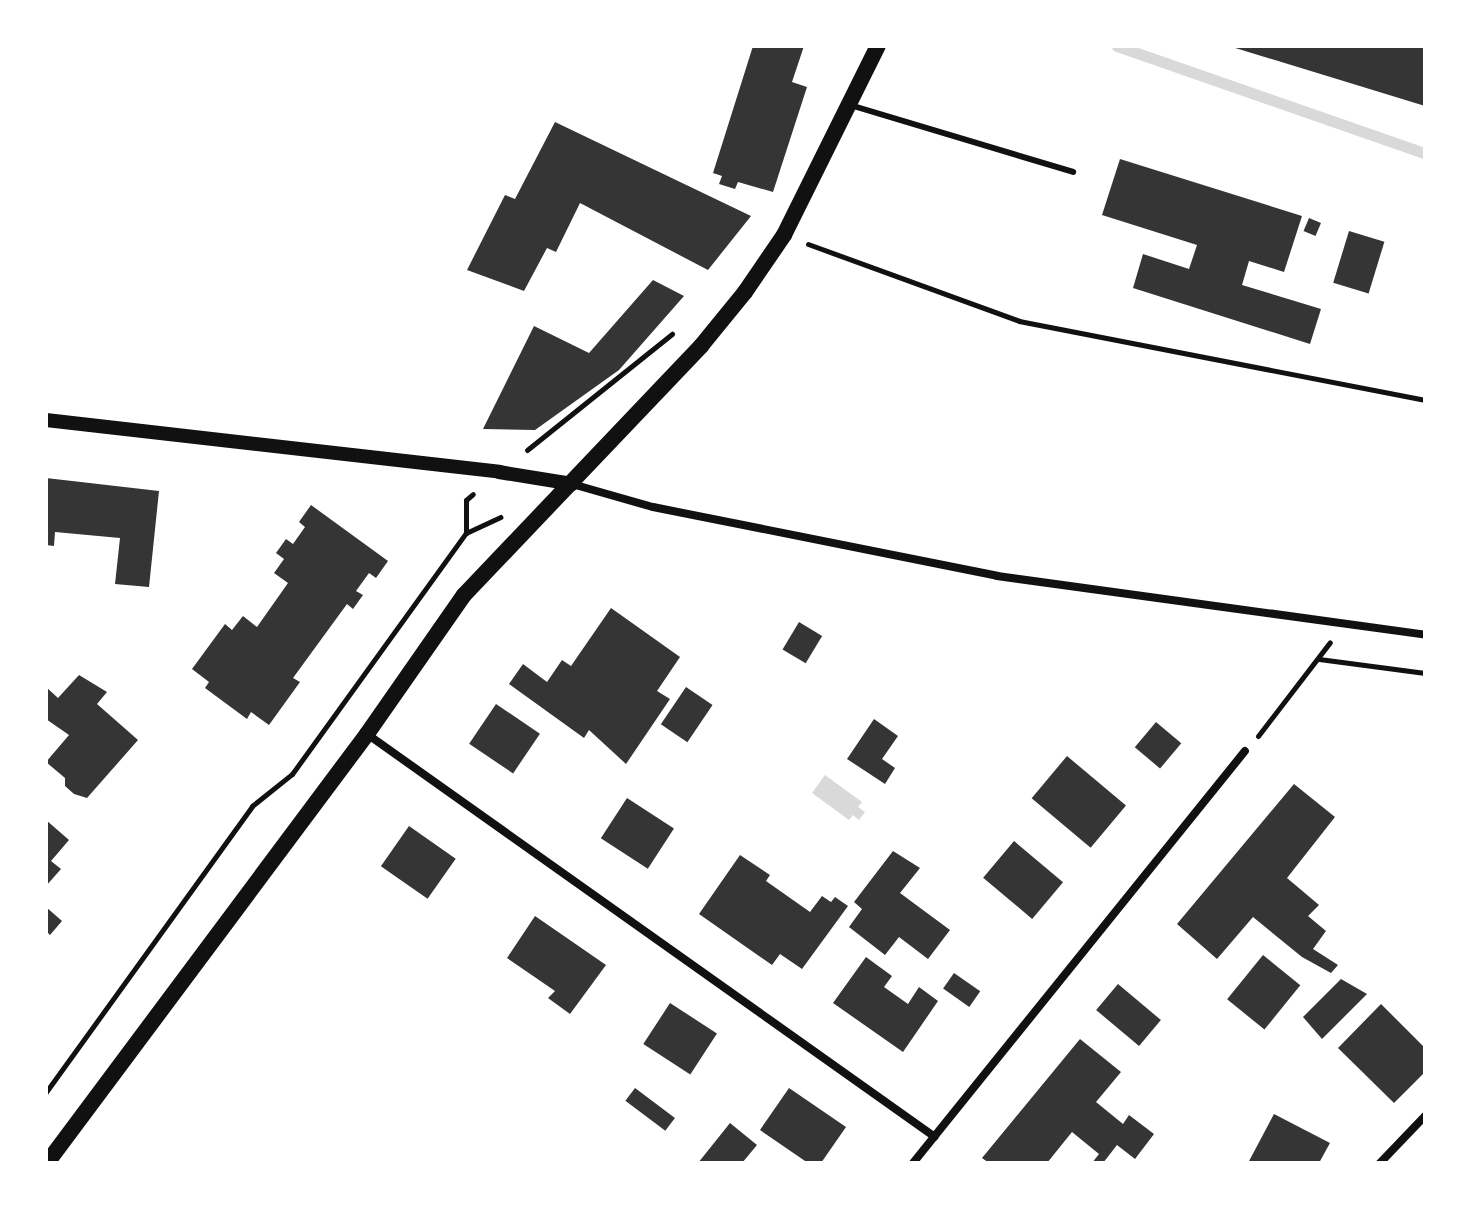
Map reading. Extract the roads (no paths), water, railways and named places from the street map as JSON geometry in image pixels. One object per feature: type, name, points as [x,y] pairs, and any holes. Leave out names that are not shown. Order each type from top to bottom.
[{"type":"main road","points":[[47,1163],[367,734],[464,595],[701,346],[784,235],[878,46]]},
{"type":"street","points":[[46,420],[499,472],[572,484],[653,507],[997,576],[1425,635]]},
{"type":"street","points":[[367,734],[935,1137]]},
{"type":"street","points":[[913,1163],[1245,751]]},
{"type":"street","points":[[1380,1163],[1425,1116]]},
{"type":"lane","points":[[850,105],[1073,172]]},
{"type":"waterway","points":[[1117,46],[1425,153]]}]
